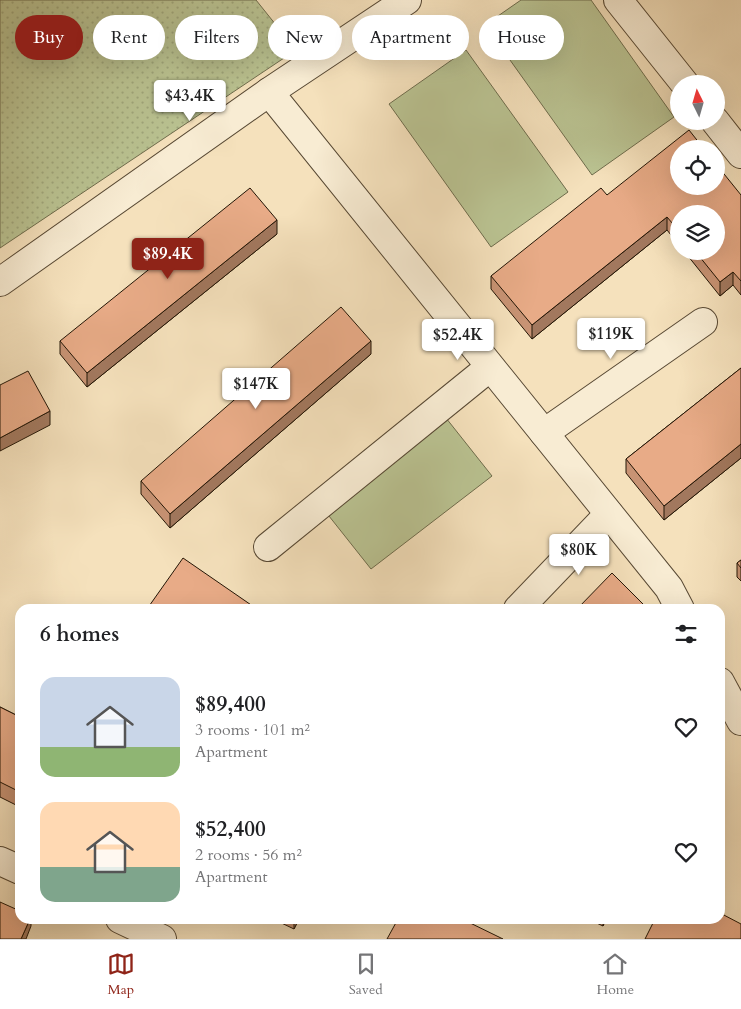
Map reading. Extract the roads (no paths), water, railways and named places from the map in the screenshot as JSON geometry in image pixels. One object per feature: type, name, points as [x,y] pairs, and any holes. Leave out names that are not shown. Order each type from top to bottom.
[{"type":"street","points":[[0,282],[269,92],[407,0]]},
{"type":"street","points":[[618,0],[678,75]]},
{"type":"street","points":[[269,92],[668,588],[677,604]]},
{"type":"street","points":[[722,130],[741,154]]},
{"type":"street","points":[[544,433],[702,322]]},
{"type":"street","points":[[268,547],[490,367]]},
{"type":"street","points":[[523,604],[609,514]]},
{"type":"street","points":[[725,691],[741,721]]},
{"type":"street","points":[[0,861],[15,868]]},
{"type":"street","points":[[130,924],[162,939]]}]
